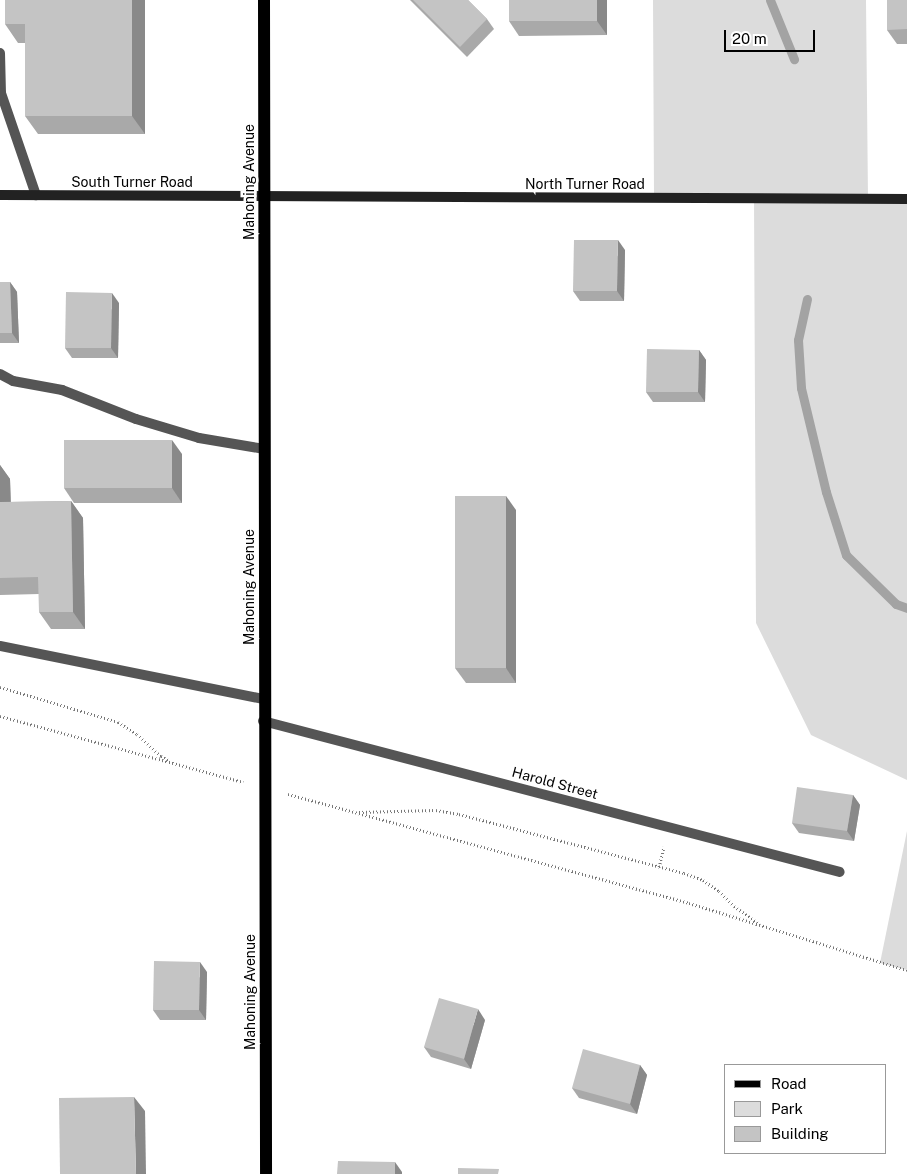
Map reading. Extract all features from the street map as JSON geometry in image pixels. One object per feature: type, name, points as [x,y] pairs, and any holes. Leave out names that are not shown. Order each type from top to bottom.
[{"type":"main road","name":"Mahoning Avenue","points":[[264,0],[263,721],[266,1174]]},
{"type":"street","points":[[0,53],[1,92],[36,195]]},
{"type":"street","name":"South Turner Road","points":[[0,194],[264,197]]},
{"type":"street","name":"North Turner Road","points":[[264,197],[907,199]]},
{"type":"street","points":[[0,374],[12,381],[62,390],[136,419],[199,438],[264,449]]},
{"type":"street","points":[[0,646],[263,699]]},
{"type":"street","name":"Harold Street","points":[[263,721],[840,872]]},
{"type":"path","points":[[0,686],[118,722],[138,734],[161,756],[185,768],[230,780]]},
{"type":"path","points":[[0,716],[249,784]]},
{"type":"path","points":[[287,794],[689,903],[907,970]]},
{"type":"path","points":[[308,801],[341,810],[362,812],[436,810],[459,814],[684,873],[703,880],[719,891],[734,906],[765,927]]},
{"type":"green space","points":[[653,0],[866,0],[868,199],[907,199],[907,780],[811,735],[756,623],[754,198],[654,197]]},
{"type":"green space","points":[[907,831],[907,970],[880,963]]},
{"type":"building","points":[[5,0],[132,0],[132,116],[25,116],[25,24],[5,24]]},
{"type":"building","points":[[413,0],[468,0],[487,19],[460,47]]},
{"type":"building","points":[[509,0],[597,0],[597,21],[509,21]]},
{"type":"building","points":[[887,0],[907,0],[907,29],[887,30]]},
{"type":"building","points":[[574,240],[618,240],[617,291],[573,291]]},
{"type":"building","points":[[0,282],[10,282],[12,333],[0,333]]},
{"type":"building","points":[[66,292],[112,293],[111,348],[65,348]]},
{"type":"building","points":[[647,349],[699,350],[698,392],[646,392]]},
{"type":"building","points":[[64,440],[172,440],[172,488],[64,488]]},
{"type":"building","points":[[455,496],[506,496],[506,668],[455,668]]},
{"type":"building","points":[[71,501],[73,612],[39,612],[38,577],[0,578],[0,502]]},
{"type":"building","points":[[797,787],[853,795],[847,831],[792,823]]},
{"type":"building","points":[[154,961],[200,962],[199,1010],[153,1010]]},
{"type":"building","points":[[439,998],[478,1009],[464,1059],[424,1047]]},
{"type":"building","points":[[583,1049],[640,1065],[630,1104],[572,1088]]},
{"type":"building","points":[[134,1097],[136,1174],[60,1174],[59,1098]]},
{"type":"building","points":[[338,1161],[395,1162],[395,1174],[337,1174]]},
{"type":"building","points":[[458,1168],[499,1169],[498,1174],[458,1174]]},
{"type":"waterway","points":[[770,0],[794,59]]},
{"type":"waterway","points":[[807,299],[798,340],[801,388],[826,492],[846,555],[896,604],[907,608]]}]
